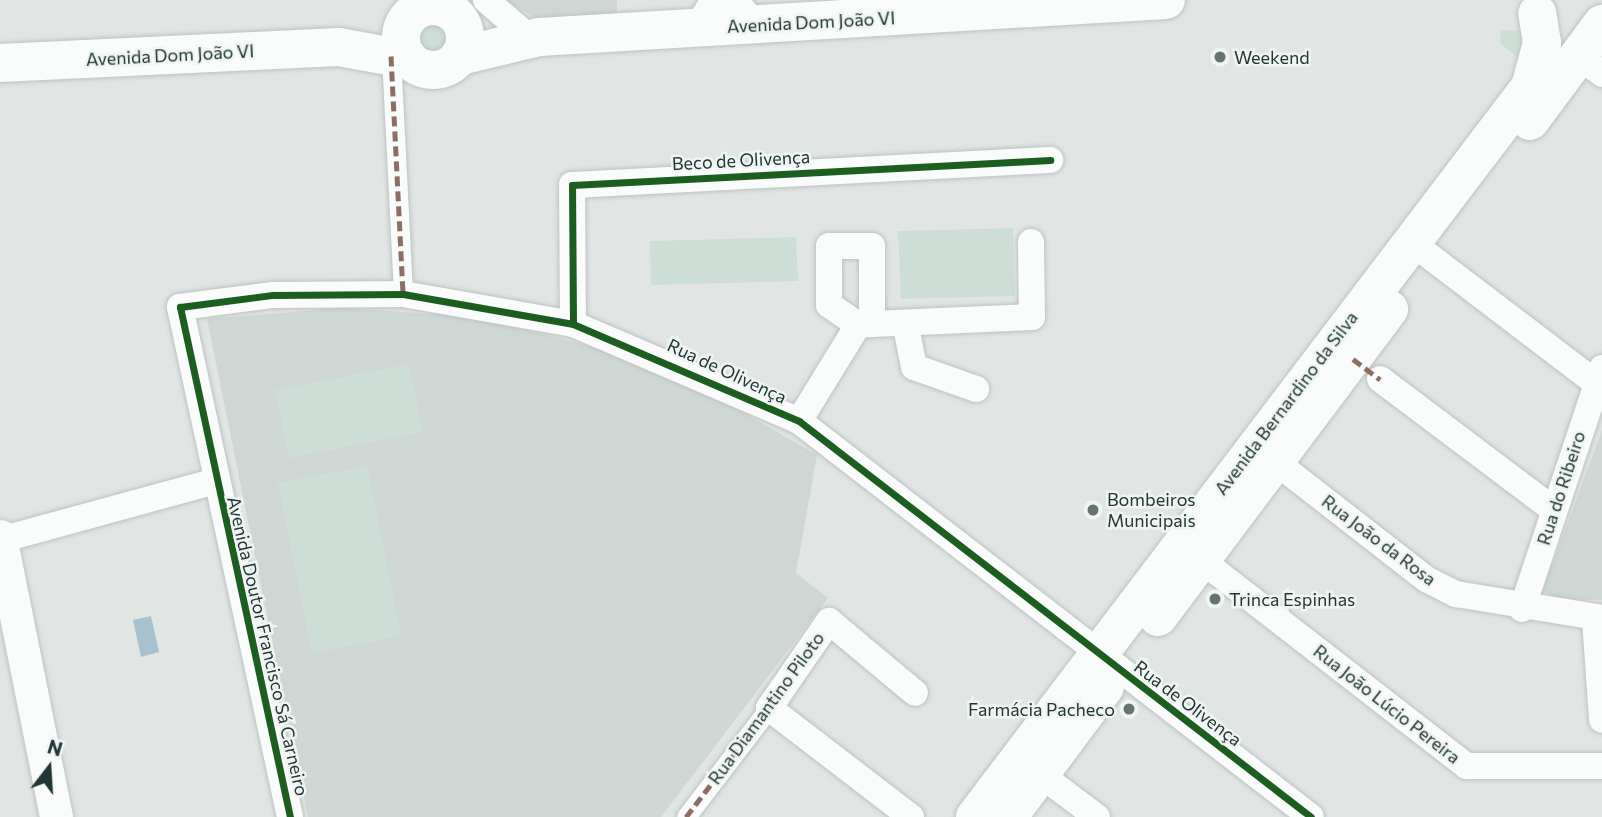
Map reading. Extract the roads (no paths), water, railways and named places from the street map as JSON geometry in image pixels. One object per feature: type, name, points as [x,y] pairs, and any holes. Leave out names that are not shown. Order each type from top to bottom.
[{"type":"main road","name":"Avenida Dom João VI","points":[[460,56],[531,35],[705,14],[1166,0]]},
{"type":"main road","points":[[1528,4],[1564,27],[1602,21]]},
{"type":"main road","name":"Avenida Bernardino da Silva","points":[[1008,817],[1041,775],[1108,661],[1266,454],[1530,87],[1542,43],[1528,4]]},
{"type":"main road","points":[[426,6],[456,6],[466,39],[460,56],[436,70],[402,46],[426,6]]},
{"type":"main road","name":"Avenida Dom João VI","points":[[456,6],[531,35]]},
{"type":"main road","name":"Avenida Bernardino da Silva","points":[[975,817],[1108,661],[1201,560],[1266,454],[1367,369],[1428,255],[1590,65],[1602,21]]},
{"type":"main road","name":"Avenida Dom João VI","points":[[0,63],[402,46]]},
{"type":"street","points":[[402,46],[403,293]]},
{"type":"street","name":"Beco de Olivença","points":[[573,324],[572,185],[1050,160]]},
{"type":"street","points":[[799,421],[865,324],[906,327],[1032,317],[1031,242]]},
{"type":"street","points":[[1428,255],[1599,375]]},
{"type":"street","name":"Rua de Olivença","points":[[215,481],[180,307],[273,295],[403,293],[573,324],[799,421],[1311,817]]},
{"type":"street","points":[[906,327],[914,367],[976,389]]},
{"type":"street","points":[[1367,369],[1554,510]]},
{"type":"street","name":"Rua do Ribeiro","points":[[1522,609],[1599,375]]},
{"type":"street","name":"Rua João da Rosa","points":[[1266,454],[1426,579],[1456,594],[1522,609],[1598,618]]},
{"type":"street","name":"Avenida Doutor Francisco Sá Carneiro","points":[[0,538],[215,481],[290,817]]},
{"type":"street","points":[[0,538],[56,817]]},
{"type":"street","name":"Rua João Lúcio Pereira","points":[[1201,560],[1468,766],[1602,766]]},
{"type":"street","points":[[1598,618],[1602,720]]},
{"type":"street","name":"Rua Diamantino Piloto","points":[[686,817],[769,708],[830,621],[915,693]]},
{"type":"street","points":[[769,708],[911,817]]},
{"type":"street","points":[[1041,775],[1097,817]]},
{"type":"water","points":[[151,616],[159,652],[141,657],[133,620]]},
{"type":"place","name":"Weekend","points":[[1220,57]]},
{"type":"place","name":"Bombeiros Municipais","points":[[1093,510]]},
{"type":"place","name":"Trinca Espinhas","points":[[1215,599]]},
{"type":"place","name":"Farmácia Pacheco","points":[[1129,709]]}]
